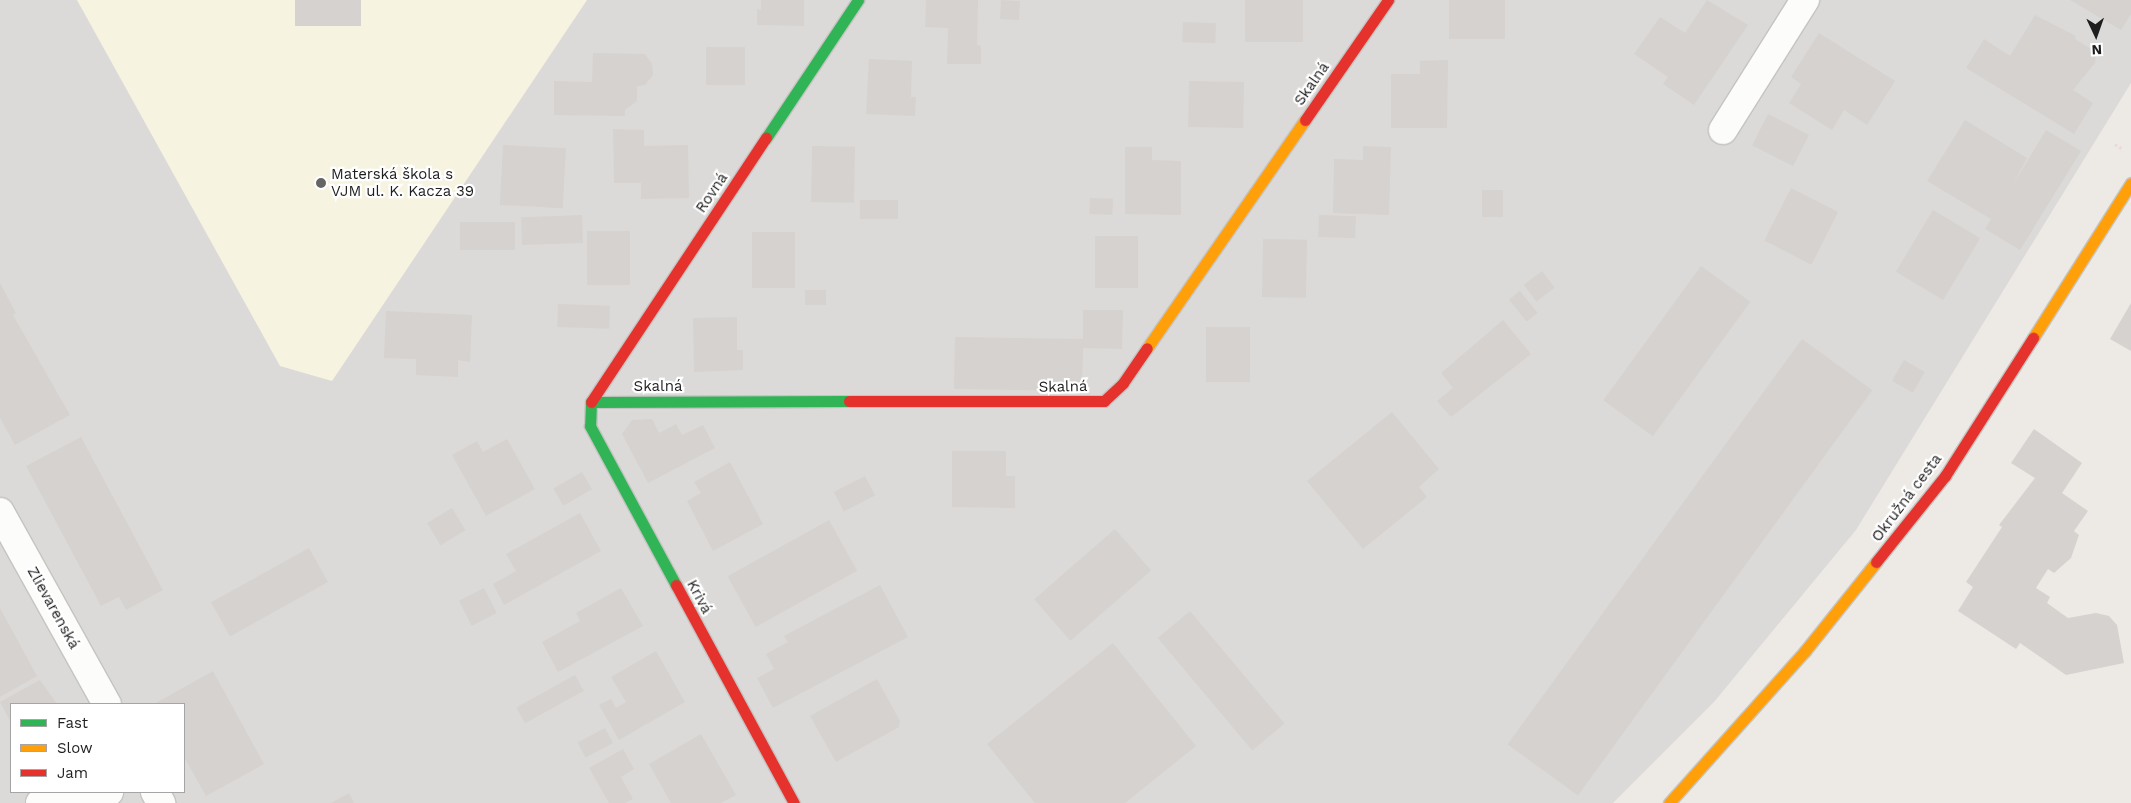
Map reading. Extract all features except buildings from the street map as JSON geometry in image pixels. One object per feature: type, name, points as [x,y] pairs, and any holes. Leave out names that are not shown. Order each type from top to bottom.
[{"type":"street","name":"Rovná","points":[[591,402],[858,0]]},
{"type":"street","name":"Skalná","points":[[591,402],[1104,401],[1123,383],[1388,0]]},
{"type":"street","points":[[1723,130],[1805,0]]},
{"type":"street","name":"Okružná cesta","points":[[1669,803],[1805,651],[1944,476],[2131,183]]},
{"type":"street","name":"Krivá","points":[[591,402],[590,426],[794,803]]},
{"type":"street","name":"Zlievarenská","points":[[0,512],[106,703]]},
{"type":"street","points":[[40,803],[103,793]]},
{"type":"shaded area","points":[[0,0],[2131,0],[2131,83],[1856,530],[1714,702],[1613,803],[0,803]]},
{"type":"shaded area","name":"Materská škola s VJM ul. K. Kacza 39","points":[[77,0],[587,0],[332,381],[280,366]]},
{"type":"traffic: fast","points":[[766,138],[858,0]]},
{"type":"traffic: fast","points":[[591,402],[849,401]]},
{"type":"traffic: fast","points":[[591,402],[590,426],[676,585]]},
{"type":"traffic: slow","points":[[1147,348],[1305,120]]},
{"type":"traffic: slow","points":[[2033,338],[2131,183]]},
{"type":"traffic: slow","points":[[1669,803],[1805,651],[1876,562]]},
{"type":"traffic: jam","points":[[1305,120],[1388,0]]},
{"type":"traffic: jam","points":[[591,402],[766,138]]},
{"type":"traffic: jam","points":[[1876,562],[1945,476],[2033,338]]},
{"type":"traffic: jam","points":[[849,401],[1104,401],[1123,383],[1147,348]]},
{"type":"traffic: jam","points":[[676,585],[794,803]]},
{"type":"place","name":"Materská škola s VJM ul. K. Kacza 39","points":[[321,183]]}]
